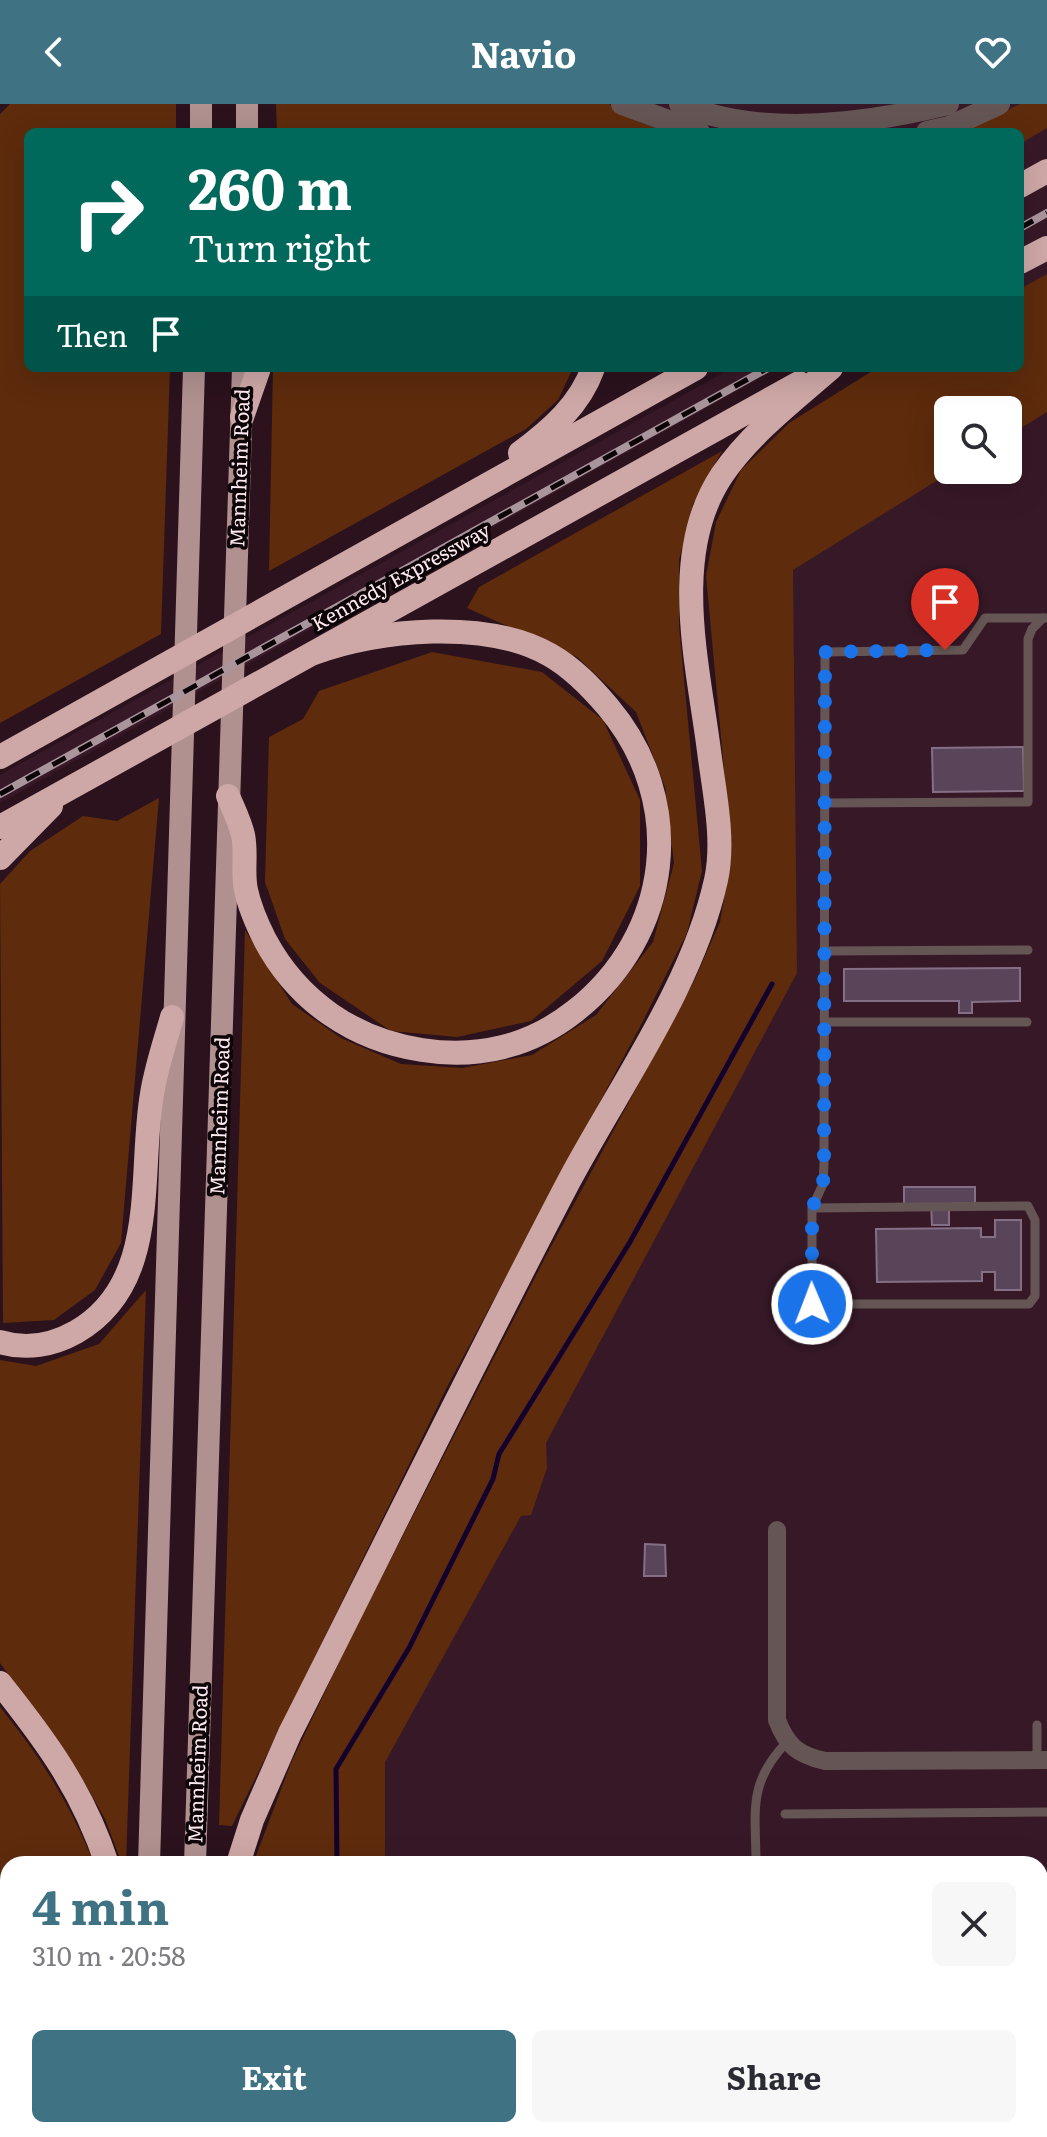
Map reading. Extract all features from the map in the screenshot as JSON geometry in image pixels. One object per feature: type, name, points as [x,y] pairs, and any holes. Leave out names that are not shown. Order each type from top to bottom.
[{"type":"highway","points":[[1024,184],[1047,171]]},
{"type":"highway","points":[[1024,260],[1047,248]]},
{"type":"highway","points":[[242,417],[258,372]]},
{"type":"highway","points":[[399,534],[536,441],[576,401],[591,372]]},
{"type":"highway","name":"Kennedy Expressway","points":[[0,757],[689,372]]},
{"type":"highway","name":"Kennedy Expressway","points":[[0,827],[821,372]]},
{"type":"highway","points":[[241,1856],[252,1820],[290,1733],[569,1181],[671,996],[703,925],[717,876],[718,833],[693,628],[692,569],[702,517],[721,476],[758,433],[824,372]]},
{"type":"highway","points":[[228,796],[243,835],[246,891],[265,941],[304,994],[325,1012],[355,1031],[391,1045],[432,1052],[476,1052],[524,1043],[566,1018],[606,987],[640,934],[659,874],[659,818],[649,775],[627,730],[587,683],[550,654],[523,644],[480,635],[388,634],[351,640],[314,653]]},
{"type":"highway","points":[[0,858],[61,795]]},
{"type":"highway","points":[[0,1342],[38,1346],[64,1339],[90,1324],[117,1295],[134,1261],[143,1216],[152,1094],[172,1017]]},
{"type":"highway","points":[[0,1683],[72,1779],[89,1812],[104,1856]]},
{"type":"main road","points":[[201,104],[201,128]]},
{"type":"main road","points":[[247,104],[247,128]]},
{"type":"main road","points":[[149,1856],[172,1017],[194,372]]},
{"type":"main road","name":"Mannheim Road","points":[[195,1856],[243,372]]},
{"type":"street","points":[[622,104],[688,128]]},
{"type":"street","points":[[680,104],[731,117],[823,126],[873,121],[948,104]]},
{"type":"street","points":[[945,128],[999,104]]},
{"type":"street","points":[[777,1530],[777,1720],[786,1743],[806,1757],[825,1761],[1042,1760]]},
{"type":"lane","points":[[812,1208],[1028,1206],[1035,1220],[1035,1296],[1029,1304],[812,1304],[812,1208],[823,1184],[825,652],[963,650],[985,618],[1045,618]]},
{"type":"lane","points":[[825,803],[1028,802],[1028,639],[1032,629],[1045,618]]},
{"type":"lane","points":[[825,951],[1028,950]]},
{"type":"lane","points":[[825,1022],[1027,1022]]},
{"type":"lane","points":[[1037,1725],[1042,1760]]},
{"type":"lane","points":[[756,1856],[758,1781],[766,1765],[786,1743]]},
{"type":"lane","points":[[785,1814],[1047,1812]]},
{"type":"shaded area","points":[[10,104],[176,104],[176,128],[24,128],[24,372],[170,372],[161,634],[0,723],[0,114]]},
{"type":"shaded area","points":[[276,104],[608,104],[670,128],[277,128]]},
{"type":"shaded area","points":[[575,104],[1047,104],[1047,1856],[328,1856],[767,965],[761,529],[934,401],[934,484],[1022,484],[1022,396],[941,396],[974,372],[1024,372],[1024,128],[624,128]]},
{"type":"shaded area","points":[[1020,104],[1047,104],[1047,128],[1024,142],[1024,128],[971,128]]},
{"type":"shaded area","points":[[1047,274],[1047,412],[1022,427],[1022,396],[934,396],[934,482],[793,570],[797,973],[546,1443],[547,1468],[531,1515],[521,1516],[385,1762],[385,1856],[256,1856],[291,1763],[354,1631],[546,1256],[695,979],[720,922],[731,859],[706,576],[716,522],[741,470],[789,423],[871,372],[1024,372],[1024,287]]},
{"type":"shaded area","points":[[273,372],[571,372],[558,400],[526,429],[269,571]]},
{"type":"shaded area","points":[[725,372],[771,372],[0,803],[0,775]]},
{"type":"shaded area","points":[[722,451],[693,504],[679,560],[679,626],[702,871],[687,933],[446,1389],[232,1826],[219,1825],[245,930],[292,1004],[341,1038],[401,1064],[462,1068],[532,1055],[596,1015],[653,942],[674,863],[665,787],[636,712],[577,657],[467,608],[479,587]]},
{"type":"shaded area","points":[[432,652],[542,672],[603,720],[640,800],[640,886],[602,961],[531,1021],[457,1037],[391,1031],[320,983],[285,939],[265,882],[269,737],[303,719],[319,691]]},
{"type":"shaded area","points":[[159,798],[121,1243],[95,1290],[54,1320],[3,1323],[0,884],[30,851],[83,816],[117,821]]},
{"type":"shaded area","points":[[146,1290],[126,1856],[119,1856],[105,1819],[78,1771],[0,1663],[0,1360],[36,1366],[99,1344]]},
{"type":"shaded area","points":[[0,1707],[53,1782],[90,1856],[0,1856]]},
{"type":"building","points":[[934,601],[956,602],[956,623],[935,624]]},
{"type":"building","points":[[1023,747],[1024,791],[933,792],[932,748]]},
{"type":"building","points":[[1020,968],[1020,1001],[972,1002],[972,1013],[959,1013],[959,1001],[844,1001],[844,969]]},
{"type":"building","points":[[904,1187],[975,1187],[975,1203],[949,1204],[949,1225],[932,1225],[931,1204],[904,1204]]},
{"type":"building","points":[[995,1220],[1021,1220],[1021,1290],[995,1290],[995,1272],[982,1272],[982,1281],[877,1282],[876,1229],[981,1228],[981,1237],[995,1237]]},
{"type":"building","points":[[645,1544],[665,1545],[666,1576],[644,1576]]},
{"type":"waterway","points":[[337,1856],[336,1769],[409,1648],[493,1479],[499,1454],[630,1242],[772,984]]},
{"type":"railway","points":[[1024,226],[1047,213]]},
{"type":"railway","points":[[0,794],[761,372]]},
{"type":"route","points":[[812,1304],[812,1208],[823,1184],[824,1164],[825,652],[945,650]]}]
